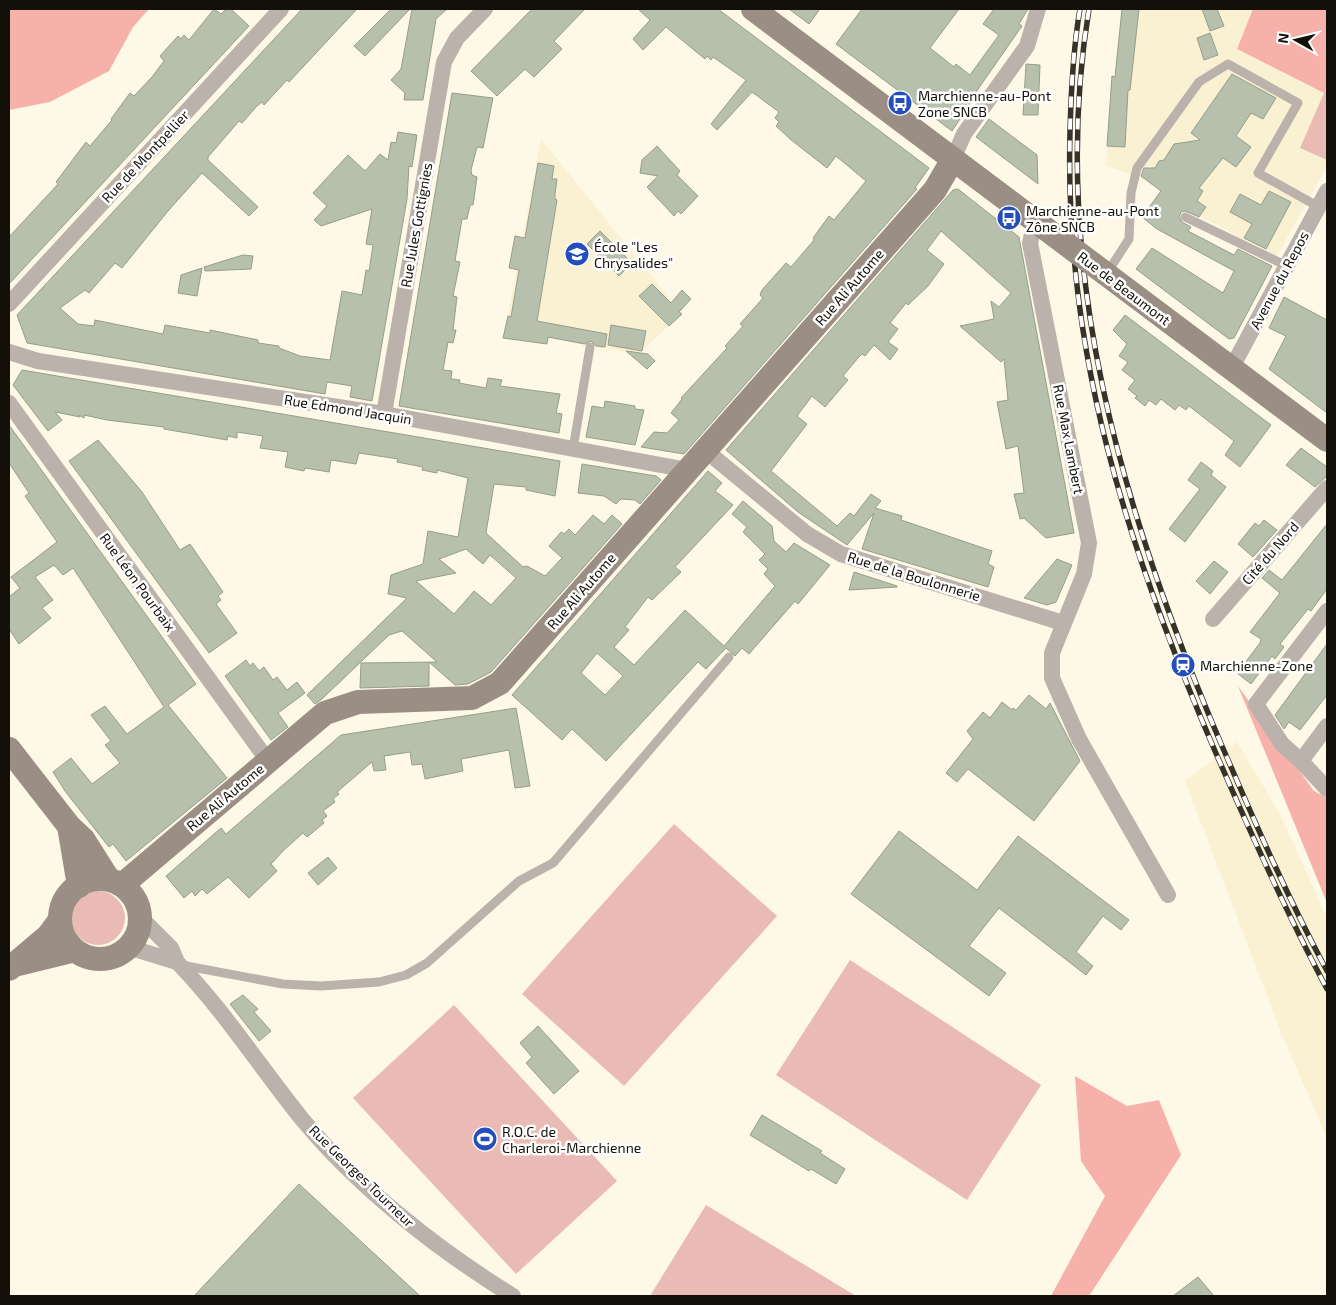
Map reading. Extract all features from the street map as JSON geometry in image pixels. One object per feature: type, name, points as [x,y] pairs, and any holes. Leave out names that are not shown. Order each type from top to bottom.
[{"type":"street","name":"Rue de Montpellier","points":[[9,304],[281,9]]},
{"type":"street","name":"Rue Jules Gottignies","points":[[384,414],[444,62],[457,38],[486,9]]},
{"type":"street","name":"Rue de Beaumont","points":[[753,9],[1327,440]]},
{"type":"street","points":[[953,159],[964,134],[1027,46],[1038,9]]},
{"type":"street","name":"Rue Ali Autome","points":[[116,883],[325,713],[358,702],[472,698],[500,683],[935,190],[953,159]]},
{"type":"street","name":"Avenue du Repos","points":[[1231,368],[1327,192]]},
{"type":"street","name":"Rue Max Lambert","points":[[1041,225],[1030,243],[1089,543],[1084,574],[1052,653],[1052,678],[1079,739],[1168,895]]},
{"type":"street","name":"Rue Edmond Jacquin","points":[[9,352],[38,360],[384,414],[688,470]]},
{"type":"street","name":"Rue Léon Pourbaix","points":[[9,403],[268,761]]},
{"type":"street","name":"Rue de la Boulonnerie","points":[[705,450],[807,534],[841,554],[1064,623]]},
{"type":"street","name":"Cité du Nord","points":[[1214,619],[1327,488]]},
{"type":"street","points":[[1327,611],[1256,704],[1282,744],[1327,789]]},
{"type":"street","points":[[1301,761],[1327,726]]},
{"type":"street","points":[[9,749],[69,826],[83,839],[116,883],[132,894],[138,907],[140,917],[138,934],[126,950],[110,958],[98,959],[86,956],[75,950],[67,941],[60,920],[64,903],[79,886],[96,879],[116,883]]},
{"type":"street","points":[[69,826],[79,886]]},
{"type":"street","name":"Rue Georges Tourneur","points":[[140,917],[171,948],[178,964],[303,1120],[346,1165],[433,1242],[472,1271],[513,1296]]},
{"type":"street","points":[[12,967],[60,920]]},
{"type":"street","points":[[12,967],[75,950]]},
{"type":"street","points":[[126,950],[145,951],[178,964]]},
{"type":"lane","points":[[1106,274],[1129,239],[1131,193],[1138,168],[1200,82],[1228,64],[1298,103],[1258,173],[1319,207]]},
{"type":"lane","points":[[1185,217],[1287,266]]},
{"type":"lane","points":[[573,449],[590,347]]},
{"type":"lane","points":[[178,964],[283,984],[322,986],[380,982],[406,975],[427,963],[519,881],[553,863],[729,656]]},
{"type":"shaded area","points":[[9,9],[149,9],[133,27],[109,71],[50,102],[9,110]]},
{"type":"shaded area","points":[[1122,9],[1253,9],[1237,50],[1324,93],[1300,148],[1327,160],[1327,167],[1277,256],[1199,216],[1145,179],[1106,166],[1112,77],[1115,77]]},
{"type":"shaded area","points":[[1253,9],[1327,9],[1327,86],[1324,93],[1237,49]]},
{"type":"shaded area","points":[[1327,86],[1327,160],[1300,148]]},
{"type":"shaded area","name":"École \"Les Chrysalides\"","points":[[541,139],[682,314],[638,354],[505,331]]},
{"type":"shaded area","points":[[1238,686],[1314,791],[1327,798],[1327,903]]},
{"type":"shaded area","points":[[1237,742],[1280,814],[1327,918],[1327,1138],[1282,1035],[1185,781]]},
{"type":"shaded area","name":"R.O.C. de Charleroi-Marchienne","points":[[674,824],[777,916],[624,1086],[522,994]]},
{"type":"shaded area","points":[[98,891],[108,893],[117,899],[123,908],[125,918],[123,928],[117,937],[108,943],[98,945],[88,943],[79,937],[73,928],[71,918],[73,908],[79,899],[88,893]]},
{"type":"shaded area","points":[[850,960],[1041,1085],[967,1200],[776,1075]]},
{"type":"shaded area","name":"R.O.C. de Charleroi-Marchienne","points":[[454,1005],[617,1181],[516,1274],[353,1098]]},
{"type":"shaded area","points":[[1075,1076],[1127,1106],[1159,1100],[1181,1155],[1089,1296],[1051,1296],[1105,1196],[1081,1161]]},
{"type":"shaded area","points":[[706,1205],[856,1296],[650,1296]]},
{"type":"building","points":[[214,9],[221,14],[226,9],[231,9],[249,26],[9,284],[9,237],[58,184],[56,182],[86,142],[90,146],[112,120],[130,93],[134,96],[152,77],[164,61],[160,56],[178,36],[181,39],[184,35],[189,40]]},
{"type":"building","points":[[302,9],[357,9],[289,82],[287,80],[264,105],[262,102],[257,106],[242,123],[239,121],[208,157],[208,160],[258,207],[249,216],[202,173],[168,211],[122,268],[115,263],[89,293],[85,290],[60,308],[78,324],[94,326],[95,320],[163,334],[165,325],[210,333],[210,330],[258,340],[258,343],[279,346],[279,348],[300,356],[330,360],[342,291],[362,295],[366,270],[369,271],[373,245],[366,244],[372,209],[321,226],[314,220],[327,206],[313,193],[348,155],[365,171],[380,154],[388,160],[391,142],[396,143],[398,132],[417,135],[412,167],[409,166],[407,199],[372,401],[350,397],[352,386],[327,382],[325,394],[27,343],[17,315]]},
{"type":"building","points":[[391,9],[410,9],[365,56],[354,46]]},
{"type":"building","points":[[412,9],[447,9],[436,19],[423,100],[404,100],[405,93],[391,80],[401,69]]},
{"type":"building","points":[[532,9],[585,9],[554,41],[562,49],[534,77],[525,69],[497,96],[471,71]]},
{"type":"building","points":[[638,9],[718,9],[929,168],[915,188],[917,189],[684,454],[641,447],[654,432],[667,433],[679,420],[671,413],[681,398],[727,348],[725,346],[743,326],[740,324],[763,298],[760,295],[762,290],[786,263],[791,267],[814,240],[813,238],[829,216],[834,220],[866,181],[836,156],[827,168],[776,126],[779,122],[775,118],[779,112],[752,92],[717,130],[711,124],[746,80],[713,57],[711,60],[707,56],[705,59],[666,27],[643,50],[633,39],[650,20]]},
{"type":"building","points":[[789,9],[820,9],[809,24]]},
{"type":"building","points":[[862,9],[959,9],[930,48],[954,67],[956,64],[970,75],[999,35],[983,24],[994,9],[1028,9],[1019,24],[1022,26],[976,92],[952,131],[836,44]]},
{"type":"building","points":[[1122,9],[1139,9],[1130,90],[1128,90],[1125,147],[1107,146],[1112,76],[1115,77]]},
{"type":"building","points":[[1202,9],[1217,9],[1224,26],[1210,31]]},
{"type":"building","points":[[1210,33],[1218,55],[1204,60],[1197,38]]},
{"type":"building","points":[[1026,64],[1040,65],[1038,115],[1023,115]]},
{"type":"building","points":[[1232,74],[1276,98],[1263,119],[1251,113],[1236,136],[1251,147],[1236,167],[1223,158],[1199,188],[1203,191],[1197,201],[1206,207],[1199,217],[1185,211],[1181,212],[1179,217],[1182,222],[1191,227],[1188,231],[1234,255],[1238,249],[1272,266],[1234,338],[1229,339],[1136,269],[1152,248],[1223,293],[1234,271],[1157,229],[1142,217],[1161,191],[1141,176],[1144,168],[1155,168],[1159,161],[1164,160],[1174,144],[1200,140],[1191,133]]},
{"type":"building","points":[[452,93],[493,98],[483,148],[477,147],[471,170],[472,175],[477,177],[473,205],[470,205],[467,219],[462,219],[455,261],[460,262],[453,296],[457,297],[453,330],[456,330],[453,343],[448,342],[443,370],[452,371],[451,379],[460,380],[459,383],[486,388],[488,378],[502,380],[500,386],[560,394],[556,413],[562,414],[559,433],[399,406]]},
{"type":"building","points":[[989,119],[1037,155],[1038,184],[976,137]]},
{"type":"building","points":[[657,146],[680,171],[677,175],[698,196],[681,214],[678,211],[674,216],[647,187],[658,176],[640,173],[642,160]]},
{"type":"building","points":[[538,163],[554,166],[552,179],[557,179],[555,199],[557,200],[537,321],[607,334],[605,347],[596,346],[591,341],[585,344],[548,337],[547,344],[503,338],[508,316],[511,317],[519,270],[509,268],[515,236],[525,238]]},
{"type":"building","points":[[958,189],[1019,237],[1074,533],[1046,538],[1024,518],[1020,519],[1014,494],[1024,493],[1018,446],[1006,449],[997,402],[1008,400],[1004,359],[1001,362],[960,326],[994,319],[991,301],[999,307],[1011,293],[941,231],[927,250],[944,264],[928,286],[908,305],[906,303],[890,323],[898,329],[888,342],[898,349],[890,360],[874,345],[865,356],[862,354],[843,376],[848,380],[825,407],[812,396],[797,416],[807,424],[771,471],[837,526],[850,513],[854,516],[871,494],[881,501],[875,508],[902,516],[901,520],[992,551],[988,564],[994,567],[988,587],[862,549],[874,513],[847,545],[798,512],[726,450],[953,190]]},
{"type":"building","points":[[1269,191],[1291,202],[1266,249],[1244,238],[1252,224],[1230,212],[1240,194],[1261,205]]},
{"type":"building","points":[[600,231],[632,263],[619,276],[587,244]]},
{"type":"building","points":[[243,255],[253,256],[251,269],[205,271],[204,267]]},
{"type":"building","points":[[202,268],[197,296],[178,293],[181,275]]},
{"type":"building","points":[[652,284],[671,303],[682,290],[691,299],[679,312],[682,314],[669,326],[639,296]]},
{"type":"building","points":[[1284,297],[1327,320],[1327,413],[1269,369],[1286,336],[1269,328]]},
{"type":"building","points":[[1125,315],[1271,425],[1240,467],[1225,455],[1234,441],[1189,406],[1186,410],[1179,405],[1175,410],[1161,399],[1156,405],[1149,400],[1145,406],[1128,389],[1135,380],[1122,370],[1128,362],[1119,356],[1127,344],[1113,330]]},
{"type":"building","points":[[611,325],[646,331],[642,351],[608,345]]},
{"type":"building","points":[[626,351],[648,354],[655,361],[647,369]]},
{"type":"building","points":[[22,370],[560,461],[555,496],[526,490],[526,487],[494,484],[486,533],[523,567],[527,566],[545,576],[562,558],[549,546],[561,532],[564,534],[569,529],[575,535],[593,515],[604,524],[612,515],[622,524],[491,672],[468,684],[455,685],[429,662],[437,662],[402,631],[389,635],[315,704],[307,695],[407,598],[388,594],[391,575],[423,564],[428,531],[458,537],[468,478],[437,470],[437,473],[422,470],[423,467],[397,462],[398,459],[359,453],[356,464],[331,460],[329,472],[305,468],[304,471],[285,467],[288,452],[260,448],[263,436],[237,432],[237,438],[228,436],[227,440],[164,429],[164,427],[107,420],[84,415],[84,418],[79,415],[80,417],[55,412],[62,420],[48,431],[13,385]],"holes":[[[466,549],[483,564],[490,555],[516,578],[491,605],[474,591],[454,614],[416,581],[456,573],[439,559]]]},
{"type":"building","points":[[605,401],[635,406],[635,409],[644,410],[635,445],[586,437],[592,406],[604,408]]},
{"type":"building","points":[[9,425],[196,684],[168,705],[227,778],[126,861],[113,844],[109,847],[65,791],[53,772],[71,758],[92,784],[120,763],[105,745],[111,741],[91,715],[105,706],[127,734],[164,707],[73,568],[63,575],[54,565],[35,577],[53,600],[42,608],[51,618],[19,644],[9,629],[9,597],[20,588],[11,577],[57,542],[25,496],[29,493],[9,463]]},
{"type":"building","points":[[98,440],[142,492],[180,550],[190,544],[223,592],[218,596],[221,600],[216,604],[237,633],[209,653],[69,461]]},
{"type":"building","points":[[1301,448],[1327,467],[1327,476],[1315,487],[1286,465]]},
{"type":"building","points":[[1201,462],[1213,471],[1211,475],[1226,487],[1185,542],[1169,529],[1200,489],[1188,480]]},
{"type":"building","points":[[582,464],[656,476],[661,480],[640,504],[635,500],[621,499],[616,504],[604,496],[578,493]]},
{"type":"building","points":[[708,471],[722,483],[715,491],[733,505],[675,567],[681,572],[652,600],[648,597],[625,627],[629,630],[614,647],[634,665],[685,610],[724,646],[775,586],[764,574],[768,569],[759,560],[765,554],[743,532],[747,527],[732,514],[743,501],[772,526],[774,541],[786,552],[794,543],[830,565],[798,604],[795,601],[749,654],[742,648],[735,656],[726,648],[706,669],[698,662],[606,761],[572,729],[562,740],[512,695]],"holes":[[[597,653],[623,676],[605,695],[581,673]]]},
{"type":"building","points":[[1264,520],[1277,530],[1253,557],[1238,544],[1255,523],[1259,526]]},
{"type":"building","points":[[1327,524],[1327,589],[1311,611],[1308,609],[1280,644],[1284,647],[1275,659],[1272,656],[1251,684],[1237,673],[1260,643],[1261,639],[1250,632],[1280,593],[1262,578],[1269,570],[1282,580]]},
{"type":"building","points":[[1057,559],[1072,565],[1056,602],[1047,605],[1024,598]]},
{"type":"building","points":[[1214,561],[1228,572],[1210,594],[1196,581]]},
{"type":"building","points":[[854,572],[897,586],[897,587],[849,590]]},
{"type":"building","points":[[1327,644],[1327,695],[1300,730],[1289,722],[1284,729],[1275,715]]},
{"type":"building","points":[[246,660],[250,666],[253,663],[259,671],[264,667],[273,680],[277,677],[287,690],[297,682],[305,693],[278,713],[288,727],[271,740],[225,676]]},
{"type":"building","points":[[429,662],[429,686],[360,688],[361,663]]},
{"type":"building","points":[[1029,695],[1046,709],[1050,703],[1080,761],[1034,821],[968,769],[957,782],[946,773],[973,739],[967,731],[983,712],[990,718],[1002,702],[1012,710],[1013,708],[1016,710]]},
{"type":"building","points":[[516,708],[530,786],[515,788],[509,750],[461,759],[463,771],[425,779],[422,764],[412,765],[410,752],[384,756],[386,770],[374,771],[372,762],[337,792],[339,794],[333,799],[335,802],[323,811],[327,816],[322,820],[324,823],[307,837],[303,833],[284,850],[271,864],[277,871],[249,898],[228,877],[207,894],[202,889],[195,896],[192,891],[184,898],[166,876],[221,828],[226,834],[341,735]]},
{"type":"building","points":[[899,831],[977,890],[1018,836],[1129,920],[1121,930],[1103,916],[1076,952],[1093,966],[1086,975],[999,908],[969,946],[1006,973],[989,996],[851,894]]},
{"type":"building","points":[[328,857],[337,868],[318,885],[308,873]]},
{"type":"building","points":[[243,995],[258,1009],[254,1012],[271,1031],[259,1041],[230,1004]]},
{"type":"building","points":[[538,1026],[579,1071],[554,1094],[526,1063],[532,1057],[520,1043]]},
{"type":"building","points":[[762,1115],[822,1151],[820,1153],[845,1169],[836,1184],[811,1169],[809,1171],[750,1135]]},
{"type":"building","points":[[299,1184],[420,1296],[194,1296]]},
{"type":"building","points":[[1198,1277],[1214,1296],[1173,1296]]},
{"type":"railway","points":[[1080,9],[1071,101],[1071,214],[1078,294],[1090,373],[1108,449],[1129,525],[1184,676],[1255,842],[1327,989]]},
{"type":"railway","points":[[1089,9],[1079,104],[1078,199],[1087,293],[1103,386],[1125,479],[1154,569],[1186,658],[1222,746],[1285,888],[1327,971]]},
{"type":"place","name":"Marchienne-au-Pont Zone SNCB","points":[[900,103]]},
{"type":"place","name":"Marchienne-au-Pont Zône SNCB","points":[[1009,218]]},
{"type":"place","name":"École \"Les Chrysalides\"","points":[[577,254]]},
{"type":"place","name":"Marchienne-Zone","points":[[1183,665]]},
{"type":"place","name":"R.O.C. de Charleroi-Marchienne","points":[[485,1139]]}]
